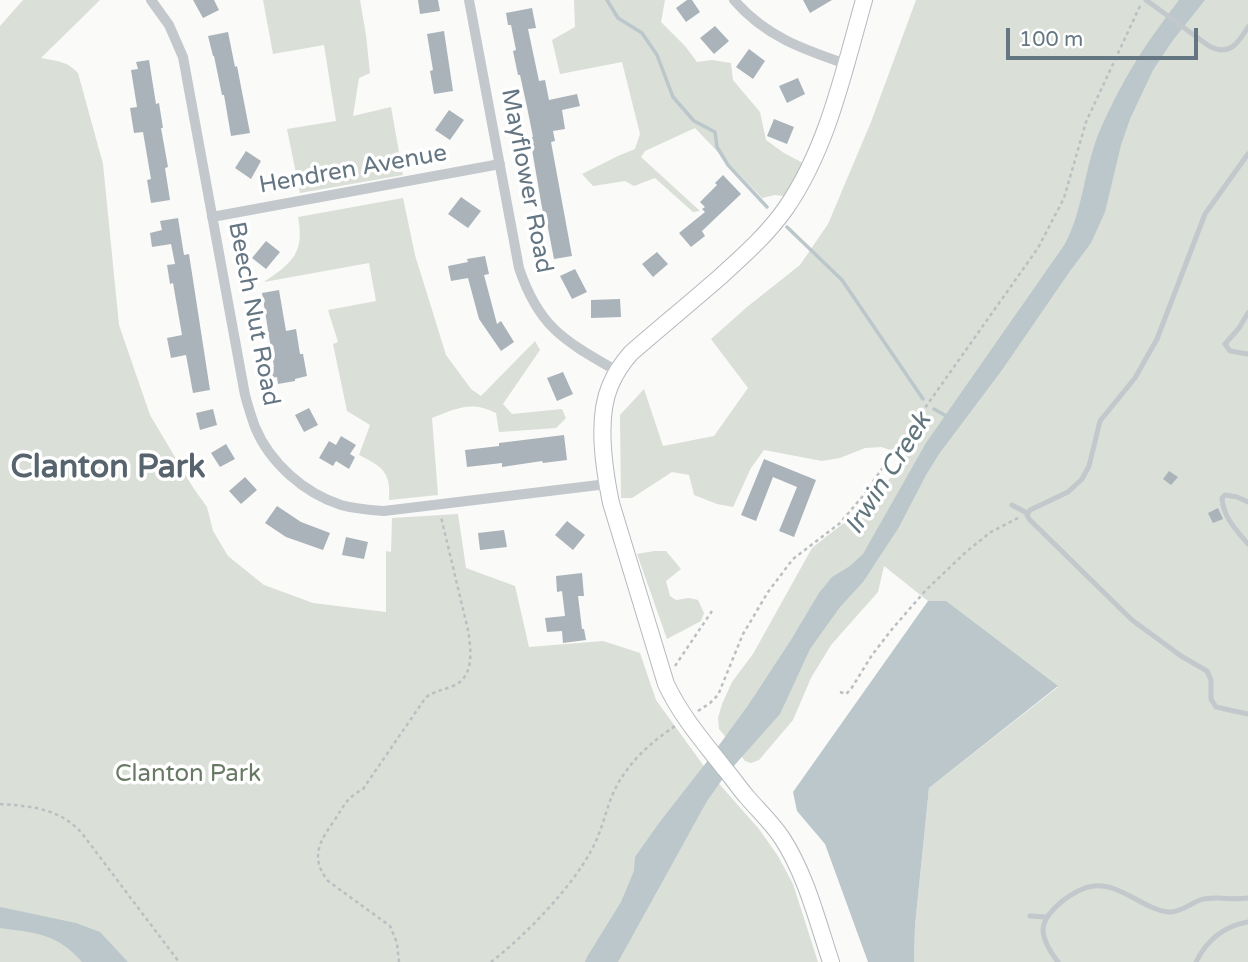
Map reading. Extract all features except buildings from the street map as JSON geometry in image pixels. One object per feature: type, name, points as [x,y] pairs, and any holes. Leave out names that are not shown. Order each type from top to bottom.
[{"type":"street","name":"Beech Nut Road","points":[[151,0],[169,25],[183,57],[241,377],[255,428],[269,453],[284,469],[301,484],[341,505],[384,511],[607,484]]},
{"type":"street","name":"Mayflower Road","points":[[469,0],[519,268],[530,298],[542,317],[557,333],[617,371]]},
{"type":"street","points":[[734,0],[753,19],[778,37],[846,64]]},
{"type":"street","points":[[831,962],[796,863],[783,839],[705,745],[675,704],[666,684],[618,529],[607,484],[603,442],[604,408],[617,371],[631,353],[753,247],[786,208],[818,149],[864,0]]},
{"type":"street","name":"Hendren Avenue","points":[[212,217],[500,164]]},
{"type":"lane","points":[[1144,0],[1209,46],[1222,50],[1237,44],[1248,27]]},
{"type":"lane","points":[[1027,513],[1068,492],[1082,479],[1089,466],[1100,421],[1135,378],[1157,339],[1205,214],[1248,154]]},
{"type":"lane","points":[[1248,313],[1226,344],[1230,351],[1248,354]]},
{"type":"lane","points":[[1248,502],[1229,494],[1222,498],[1228,517],[1248,544]]},
{"type":"lane","points":[[1012,505],[1027,513],[1029,519],[1060,551],[1132,620],[1181,656],[1207,671],[1211,680],[1211,699],[1216,707],[1248,714]]},
{"type":"lane","points":[[1058,962],[1048,947],[1043,929],[1046,917],[1075,892],[1096,886],[1121,891],[1169,912],[1209,899],[1248,898]]},
{"type":"lane","points":[[1030,916],[1046,917]]},
{"type":"lane","points":[[1196,962],[1203,949],[1219,932],[1248,922]]},
{"type":"path","points":[[695,713],[714,700],[725,681],[749,621],[786,566],[840,523],[853,509],[1038,248],[1064,198],[1086,122],[1144,0]]},
{"type":"path","points":[[399,962],[397,943],[390,926],[328,881],[321,870],[318,852],[323,836],[350,795],[362,790],[426,697],[434,691],[461,681],[469,668],[470,642],[440,512]]},
{"type":"path","points":[[840,692],[846,694],[851,689],[872,655],[926,590],[991,532],[1027,513]]},
{"type":"path","points":[[674,667],[712,611]]},
{"type":"path","points":[[491,962],[535,922],[590,853],[614,791],[624,773],[650,745],[679,724]]},
{"type":"path","points":[[0,804],[48,811],[65,818],[79,829],[179,962]]},
{"type":"green space","name":"Clanton Park","points":[[23,0],[100,0],[41,58],[66,64],[78,73],[103,164],[119,325],[150,415],[207,507],[213,531],[228,556],[264,585],[313,603],[386,612],[386,551],[391,552],[392,518],[458,514],[466,568],[515,586],[529,647],[603,641],[640,653],[656,700],[706,769],[759,829],[778,856],[793,884],[818,962],[0,962],[0,26]]},
{"type":"green space","points":[[263,0],[360,0],[370,73],[359,78],[353,116],[391,107],[403,175],[300,193],[287,129],[336,121],[324,45],[273,54]]},
{"type":"green space","points":[[574,0],[665,0],[661,22],[697,62],[712,60],[731,63],[733,80],[760,112],[766,140],[803,163],[784,196],[762,198],[695,128],[645,151],[641,157],[700,211],[693,212],[655,178],[634,186],[625,181],[593,186],[582,174],[635,149],[640,134],[622,62],[560,74],[552,40],[575,27]]},
{"type":"green space","points":[[916,0],[1248,0],[1248,962],[914,962],[929,788],[1058,687],[946,602],[928,601],[884,566],[878,592],[831,645],[811,678],[793,720],[759,760],[751,763],[745,761],[719,729],[718,718],[732,682],[753,654],[812,548],[845,522],[864,516],[905,456],[882,447],[865,448],[840,458],[822,461],[764,450],[751,468],[733,507],[694,495],[689,475],[672,472],[632,498],[621,498],[620,415],[644,389],[663,446],[714,436],[748,388],[711,339],[800,265],[828,224],[871,122]]},
{"type":"green space","points":[[403,198],[415,255],[446,355],[471,389],[481,396],[535,341],[540,350],[503,404],[512,414],[562,409],[566,418],[556,428],[499,432],[496,413],[478,407],[463,407],[432,418],[438,495],[389,500],[389,483],[384,472],[359,455],[370,425],[347,411],[333,344],[338,342],[328,310],[376,301],[369,263],[264,282],[294,256],[300,240],[298,217]]},
{"type":"green space","points":[[666,551],[681,569],[666,581],[670,596],[676,600],[698,600],[704,613],[701,621],[667,639],[637,554]]},
{"type":"shaded area","points":[[1179,0],[1205,0],[1153,70],[1130,119],[1105,212],[1091,243],[939,454],[899,527],[863,582],[840,607],[810,649],[780,714],[724,777],[707,801],[618,962],[585,962],[621,902],[634,871],[635,857],[749,704],[819,593],[832,577],[863,554],[926,443],[1065,244],[1076,218],[1093,149],[1108,112],[1140,55]]},
{"type":"shaded area","points":[[928,601],[946,601],[1058,686],[929,788],[914,962],[868,962],[825,844],[797,811],[793,792]]},
{"type":"shaded area","points":[[0,907],[76,923],[100,932],[128,962],[82,962],[64,945],[45,936],[0,928]]},
{"type":"waterway","points":[[607,0],[618,18],[642,33],[657,55],[673,97],[694,121],[715,132],[717,147],[728,165],[767,207]]},
{"type":"waterway","name":"Irwin Creek","points":[[787,227],[842,280],[923,399]]},
{"type":"waterway","name":"Irwin Creek","points":[[934,409],[948,417]]},
{"type":"district","name":"Clanton Park","points":[[108,469]]}]
